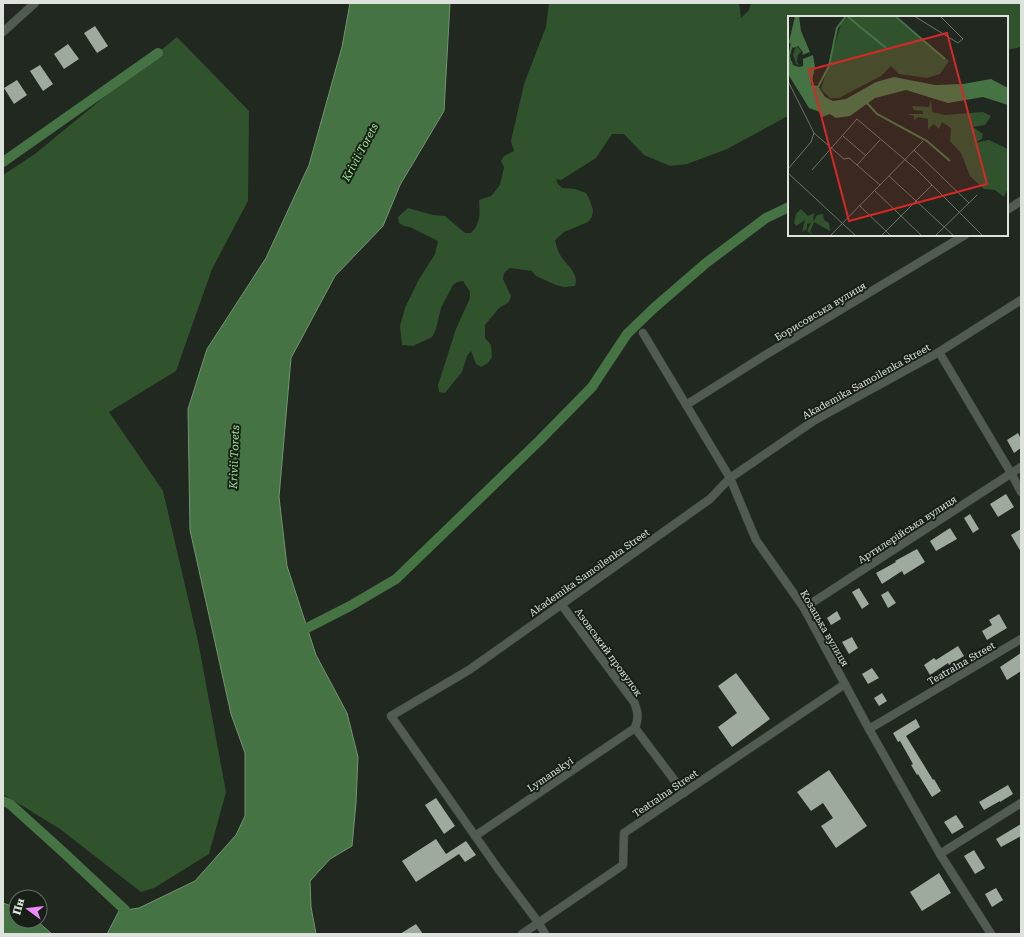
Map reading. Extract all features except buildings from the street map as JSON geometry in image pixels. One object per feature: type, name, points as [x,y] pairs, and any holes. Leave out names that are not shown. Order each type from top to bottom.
[{"type":"street","points":[[3,32],[35,3]]},
{"type":"street","points":[[1008,209],[1021,201]]},
{"type":"street","name":"Борисовська вулиця","points":[[686,405],[767,354],[963,236]]},
{"type":"street","name":"Akademika Samoilenka Street","points":[[545,934],[538,922],[499,870],[391,716],[469,670],[710,499],[730,478],[815,420],[939,352],[1021,300]]},
{"type":"street","name":"Козацька вулиця","points":[[643,333],[730,478],[756,540],[804,608],[940,854],[991,934]]},
{"type":"street","points":[[939,352],[1021,492]]},
{"type":"street","name":"Артилерійська вулиця","points":[[804,608],[1021,467]]},
{"type":"street","name":"Азовський провулок","points":[[561,604],[634,702],[638,712],[635,728]]},
{"type":"street","name":"Teatralna Street","points":[[870,729],[1021,640]]},
{"type":"street","name":"Teatralna Street","points":[[522,934],[623,865],[624,833],[845,684]]},
{"type":"street","points":[[635,728],[684,793]]},
{"type":"street","name":"Lymanskyi","points":[[475,836],[635,728]]},
{"type":"street","points":[[940,854],[1021,803]]},
{"type":"shaded area","points":[[549,3],[739,3],[741,18],[749,10],[751,3],[1021,3],[1021,47],[1008,50],[1008,16],[788,16],[788,117],[727,149],[687,164],[670,166],[644,155],[624,134],[612,134],[596,158],[561,180],[556,179],[562,188],[575,189],[586,193],[593,210],[592,217],[588,222],[564,232],[555,240],[561,257],[571,268],[575,276],[575,286],[564,287],[556,285],[536,276],[532,271],[510,268],[504,273],[503,279],[511,296],[509,302],[499,308],[485,325],[485,338],[491,345],[492,357],[488,363],[481,367],[476,364],[471,351],[467,356],[462,372],[445,393],[439,392],[438,385],[456,329],[470,298],[470,292],[463,281],[457,282],[453,285],[441,308],[436,329],[432,337],[413,346],[402,345],[400,326],[405,308],[418,281],[435,254],[438,241],[399,223],[398,217],[408,208],[433,215],[445,216],[465,233],[471,233],[477,225],[479,218],[479,200],[491,196],[500,185],[504,167],[501,161],[504,156],[514,151],[511,141],[524,84],[546,27]]},
{"type":"shaded area","points":[[177,37],[249,111],[248,201],[212,269],[176,371],[109,412],[163,491],[198,641],[226,792],[209,854],[154,888],[141,892],[60,829],[3,794],[3,175],[35,154]]},
{"type":"water","name":"Krivii Torets","points":[[350,3],[450,3],[444,111],[400,185],[383,226],[335,276],[291,358],[279,497],[287,566],[316,655],[347,713],[358,757],[352,846],[330,859],[310,881],[311,907],[316,934],[107,934],[119,911],[139,908],[195,881],[236,835],[245,816],[245,753],[231,714],[190,530],[188,409],[207,349],[266,258],[309,165],[342,47]]},
{"type":"water","points":[[3,903],[8,905],[8,929],[46,929],[52,934],[3,934]]},
{"type":"waterway","points":[[3,162],[158,53]]},
{"type":"waterway","points":[[307,628],[350,606],[396,579],[539,441],[592,387],[627,334],[654,308],[706,263],[766,218],[788,207]]},
{"type":"waterway","points":[[3,801],[10,804],[125,910]]}]
